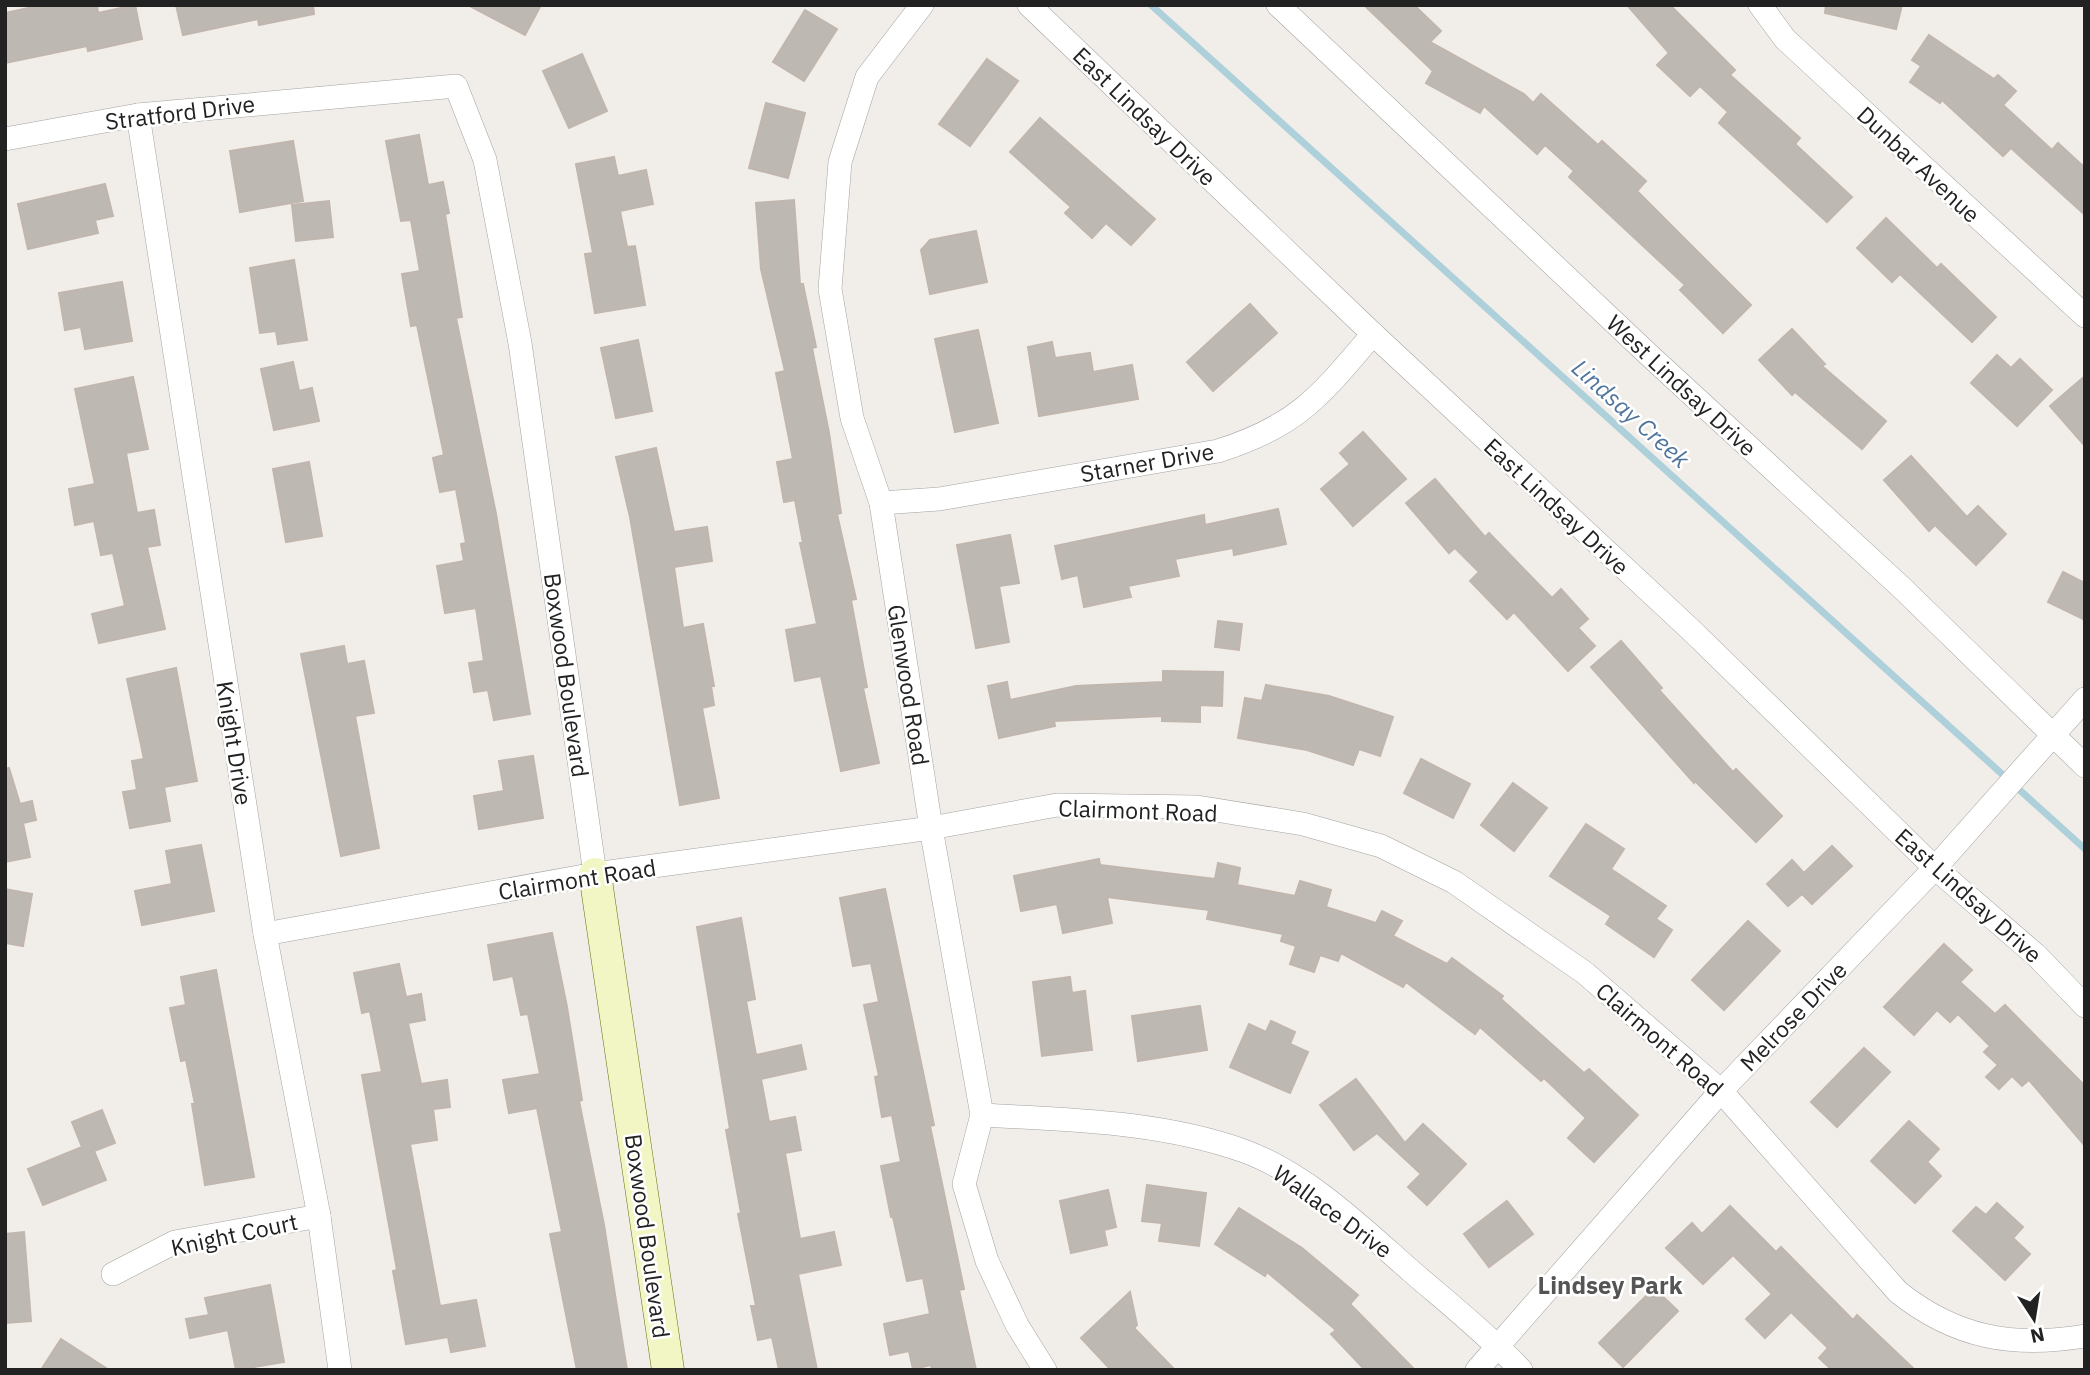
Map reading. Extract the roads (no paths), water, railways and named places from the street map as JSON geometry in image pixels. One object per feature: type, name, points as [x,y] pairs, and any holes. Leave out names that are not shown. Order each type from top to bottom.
[{"type":"street","name":"Glenwood Road","points":[[922,5],[867,76],[840,162],[830,289],[852,418],[881,503],[931,828],[982,1115],[964,1184],[987,1261],[1017,1325],[1045,1370]]},
{"type":"street","name":"East Lindsay Drive","points":[[1029,5],[1373,334],[1690,629],[1935,868],[2037,956],[2085,1006]]},
{"type":"street","name":"West Lindsay Drive","points":[[1278,5],[1649,355],[1901,587],[2085,766]]},
{"type":"street","name":"Dunbar Avenue","points":[[1760,5],[1785,38],[2085,316]]},
{"type":"street","name":"Boxwood Boulevard","points":[[355,94],[456,86],[485,160],[520,343],[668,1370]]},
{"type":"street","name":"Stratford Drive","points":[[5,139],[138,115],[355,94]]},
{"type":"street","name":"Knight Drive","points":[[138,115],[265,934],[318,1216],[340,1370]]},
{"type":"street","name":"Starner Drive","points":[[881,503],[939,499],[1217,451],[1250,440],[1282,425],[1316,400],[1373,334]]},
{"type":"street","name":"Melrose Drive","points":[[1477,1370],[1721,1091],[1935,868],[2085,699]]},
{"type":"street","name":"Clairmont Road","points":[[265,934],[595,873],[931,828],[1057,805],[1197,807],[1303,824],[1381,846],[1454,882],[1585,973],[1721,1091],[1899,1292],[1925,1314],[1956,1329],[1990,1338],[2024,1341],[2085,1336]]},
{"type":"street","name":"Wallace Drive","points":[[982,1115],[1107,1122],[1195,1137],[1245,1152],[1292,1175],[1350,1217],[1498,1346],[1521,1370]]},
{"type":"street","name":"Knight Court","points":[[113,1275],[175,1242],[318,1216]]},
{"type":"waterway","name":"Lindsay Creek","points":[[1151,5],[2085,849]]},
{"type":"district","name":"Lindsey Park","points":[[1610,1285]]}]
